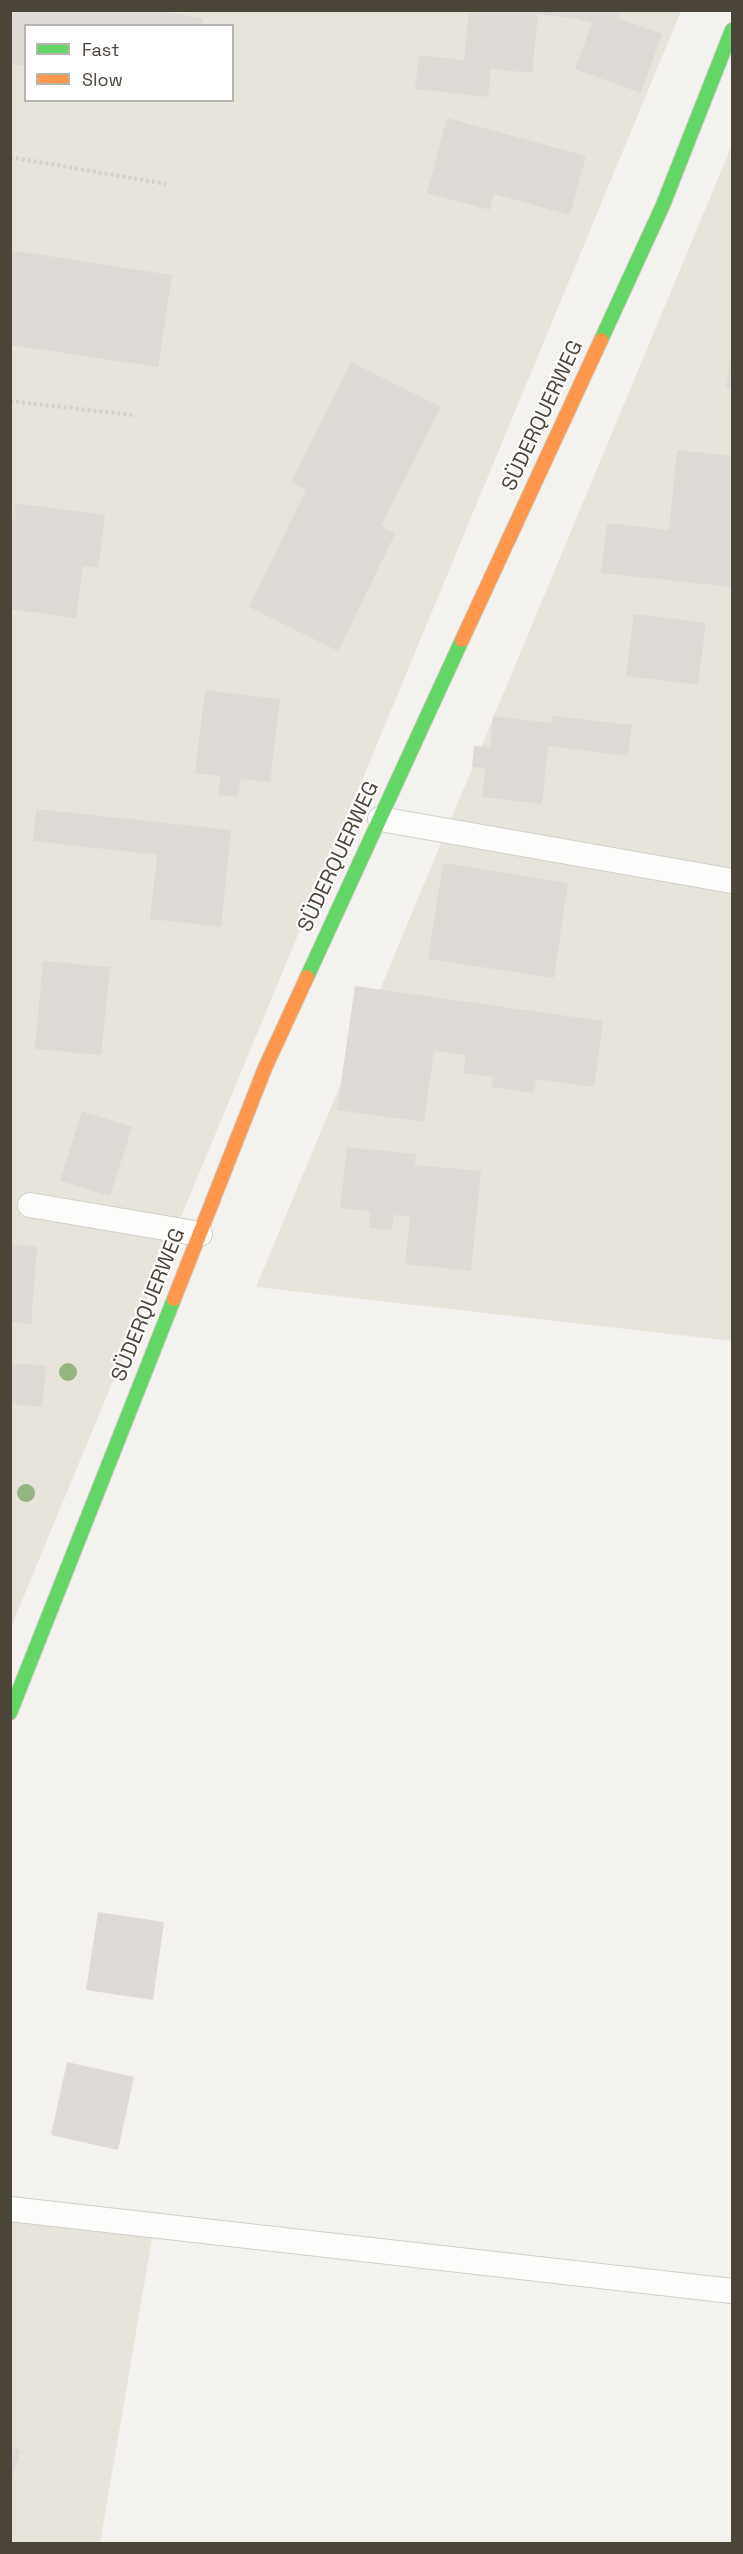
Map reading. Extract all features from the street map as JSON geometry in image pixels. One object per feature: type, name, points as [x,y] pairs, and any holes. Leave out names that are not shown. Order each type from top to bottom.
[{"type":"street","name":"SÜDERQUERWEG","points":[[10,1713],[18,1672],[200,1234],[266,1068],[663,205],[732,30]]},
{"type":"lane","points":[[380,819],[732,880]]},
{"type":"lane","points":[[30,1205],[200,1234]]},
{"type":"lane","points":[[10,2209],[732,2291]]},
{"type":"path","points":[[10,157],[166,184]]},
{"type":"path","points":[[10,401],[132,415]]},
{"type":"shaded area","points":[[11,11],[681,11],[11,1627]]},
{"type":"shaded area","points":[[732,145],[732,1341],[256,1287]]},
{"type":"shaded area","points":[[11,2214],[153,2233],[100,2543],[11,2544]]},
{"type":"building","points":[[10,10],[151,10],[203,18],[202,24],[24,24],[24,66],[10,64]]},
{"type":"building","points":[[469,10],[621,10],[618,18],[662,34],[641,93],[575,69],[592,23],[538,14],[532,73],[491,69],[488,97],[415,89],[419,55],[464,60]]},
{"type":"building","points":[[447,118],[586,156],[570,215],[494,194],[490,210],[427,193]]},
{"type":"building","points":[[10,250],[172,275],[158,367],[10,345]]},
{"type":"building","points":[[732,353],[732,389],[726,388]]},
{"type":"building","points":[[351,362],[441,407],[381,526],[395,534],[338,651],[249,607],[306,490],[291,482]]},
{"type":"building","points":[[677,450],[732,456],[732,587],[601,573],[607,523],[669,530]]},
{"type":"building","points":[[15,503],[105,515],[98,568],[83,566],[76,618],[10,609],[10,534]]},
{"type":"building","points":[[634,614],[706,623],[698,685],[626,676]]},
{"type":"building","points":[[205,690],[280,699],[270,782],[241,779],[238,797],[218,795],[220,776],[195,773]]},
{"type":"building","points":[[493,716],[552,723],[553,716],[632,725],[628,756],[548,746],[542,804],[482,797],[485,768],[472,767],[474,746],[490,747]]},
{"type":"building","points":[[36,809],[231,830],[221,927],[150,919],[157,855],[33,841]]},
{"type":"building","points":[[443,863],[568,883],[554,978],[428,959]]},
{"type":"building","points":[[43,961],[110,967],[101,1055],[35,1049]]},
{"type":"building","points":[[355,986],[603,1021],[594,1087],[536,1079],[534,1093],[492,1087],[493,1077],[463,1073],[466,1055],[434,1051],[424,1122],[337,1110]]},
{"type":"building","points":[[82,1111],[132,1127],[110,1196],[60,1181]]},
{"type":"building","points":[[347,1147],[416,1154],[415,1165],[481,1171],[471,1271],[405,1264],[410,1217],[394,1215],[392,1230],[369,1228],[370,1211],[340,1208]]},
{"type":"building","points":[[10,1244],[37,1247],[31,1324],[10,1322]]},
{"type":"building","points":[[10,1363],[46,1366],[42,1407],[10,1404]]},
{"type":"building","points":[[98,1912],[164,1922],[153,2000],[86,1990]]},
{"type":"building","points":[[67,2062],[134,2077],[118,2150],[51,2135]]},
{"type":"building","points":[[10,2447],[20,2450],[11,2485],[10,2485]]},
{"type":"traffic: fast","points":[[601,340],[663,205],[732,30]]},
{"type":"traffic: fast","points":[[307,977],[462,640]]},
{"type":"traffic: fast","points":[[10,1713],[174,1299]]},
{"type":"traffic: slow","points":[[462,640],[601,340]]},
{"type":"traffic: slow","points":[[174,1299],[265,1068],[307,977]]}]
